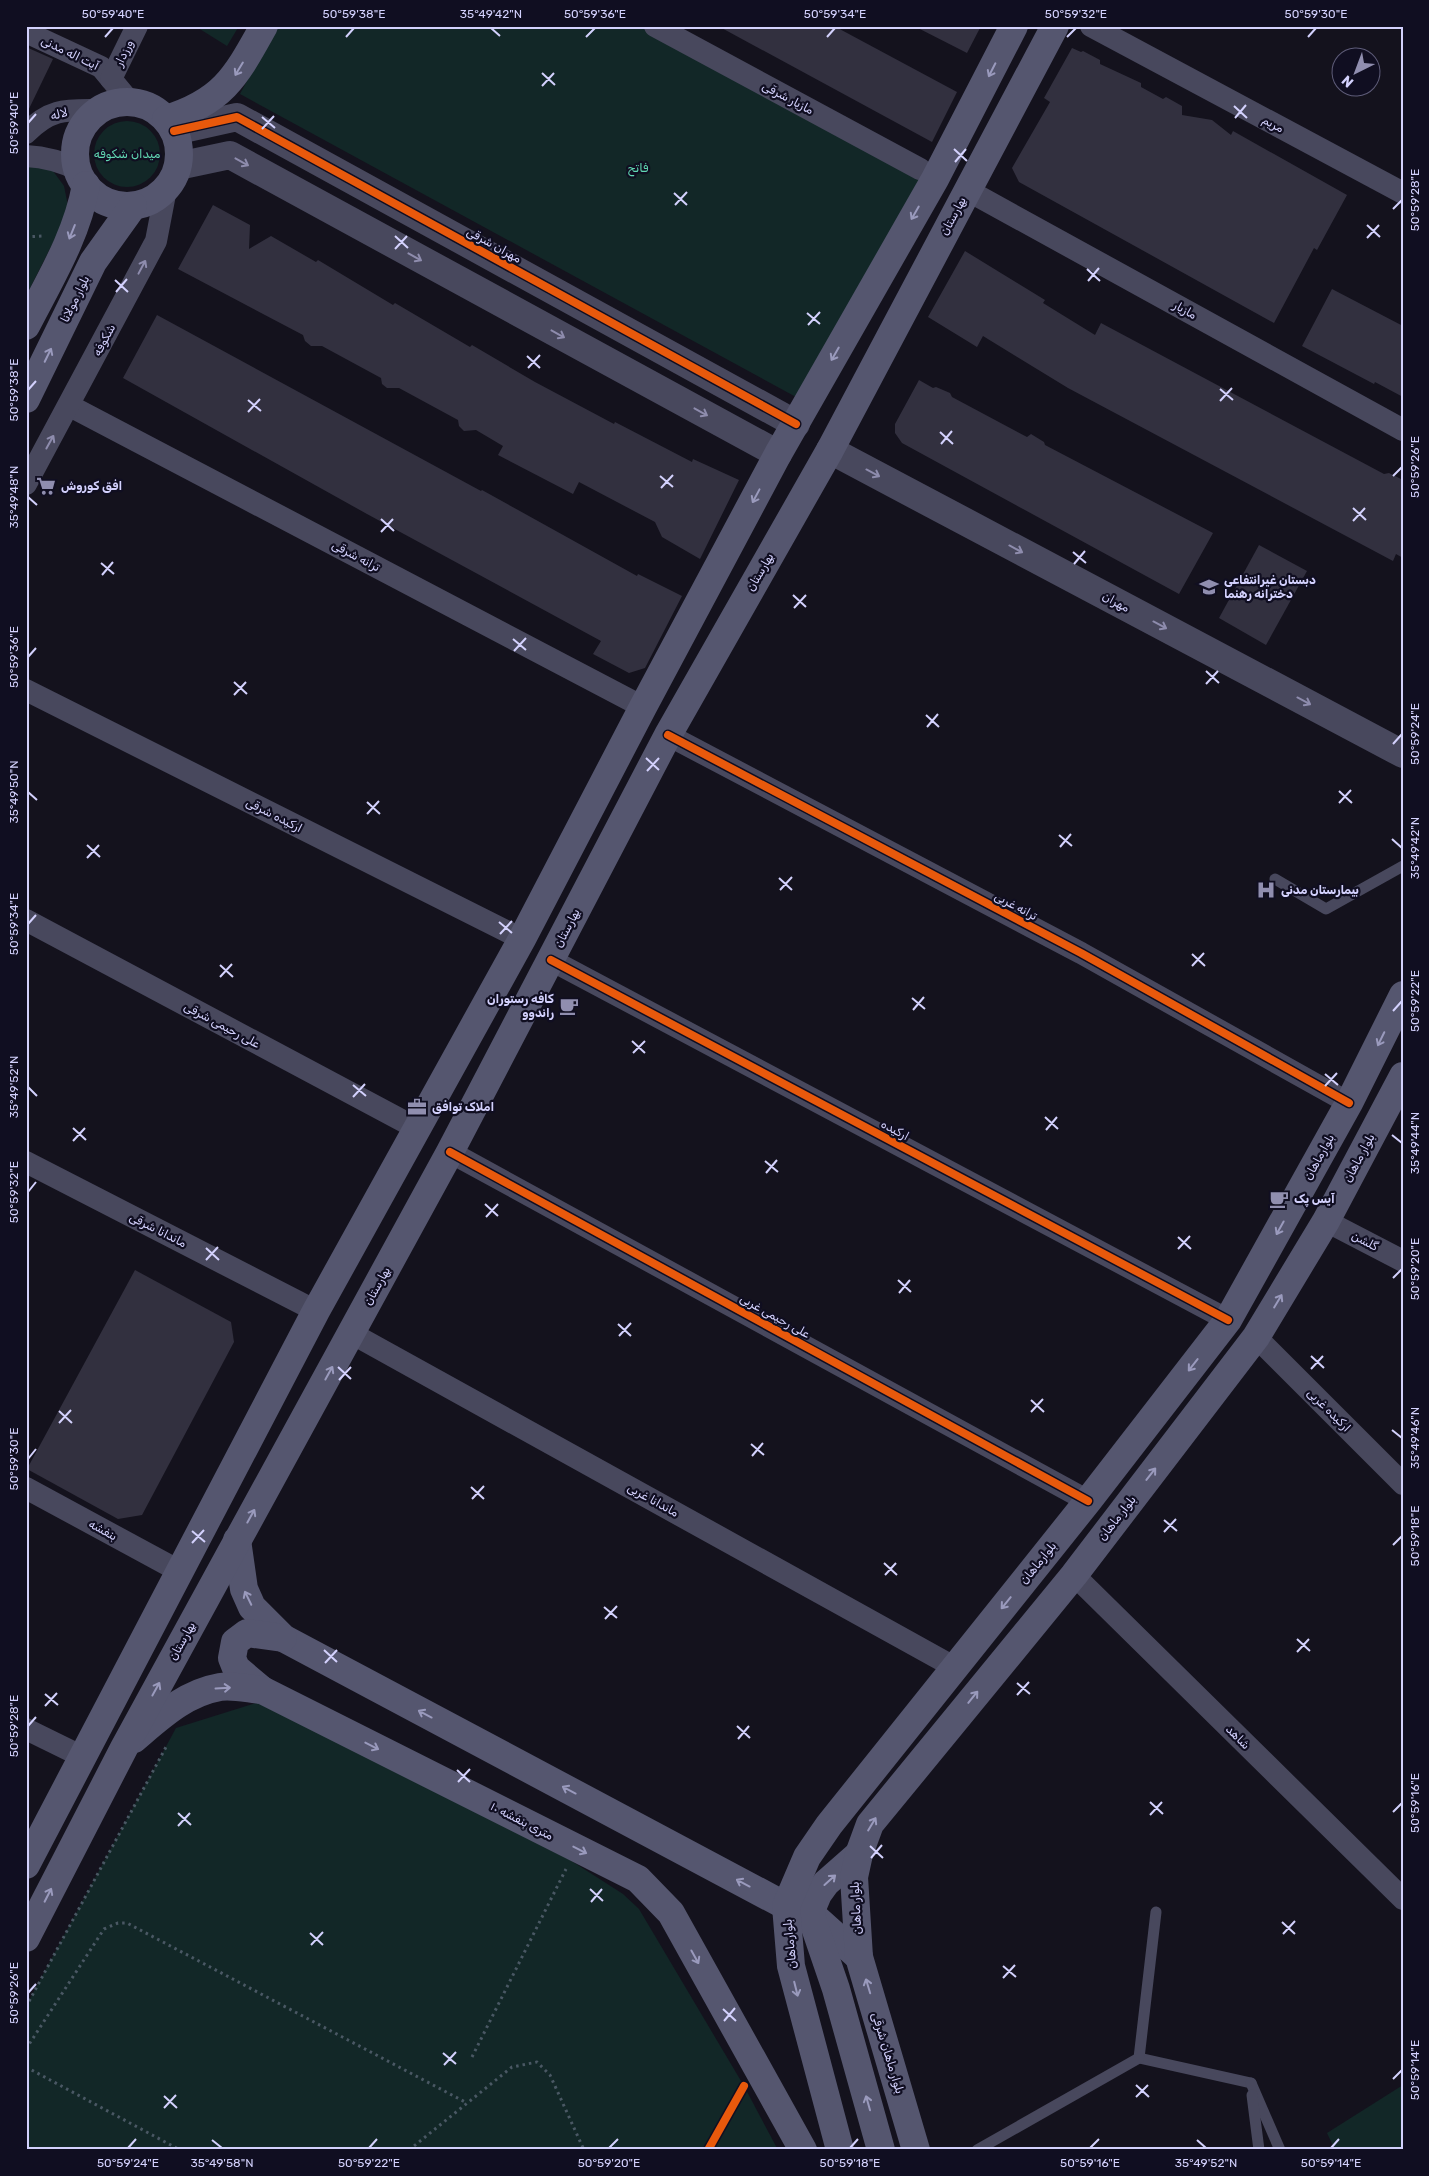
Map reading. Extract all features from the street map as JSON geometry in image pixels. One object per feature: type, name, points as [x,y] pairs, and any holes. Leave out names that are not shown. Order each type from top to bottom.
[{"type":"main road","points":[[170,125],[199,106],[227,84],[236,74],[264,26]]},
{"type":"main road","points":[[26,1865],[316,1311],[522,940],[643,707],[778,454],[935,178],[1014,26]]},
{"type":"main road","name":"بهارستان","points":[[26,1938],[124,1748],[450,1152],[668,735],[830,450],[1055,26]]},
{"type":"main road","points":[[26,326],[71,234],[82,206],[82,178],[76,148],[78,136],[90,118],[98,110],[116,103],[130,102],[144,104],[156,110],[170,125],[178,142],[172,178],[157,197],[133,206],[122,206],[102,199],[82,178]]},
{"type":"main road","name":"بلوار مولانا","points":[[26,398],[93,262],[133,206]]},
{"type":"main road","name":"بلوارماهان","points":[[840,2150],[791,1966],[807,1857],[829,1826],[1088,1501],[1228,1320],[1349,1103],[1403,995]]},
{"type":"main road","name":"بلوار ماهان","points":[[859,1957],[854,1877],[859,1854],[870,1824],[1074,1575],[1256,1337],[1326,1221],[1403,1076]]},
{"type":"main road","points":[[237,1540],[244,1589],[252,1607],[283,1638],[798,1909],[859,1957]]},
{"type":"main road","points":[[262,1690],[236,1668],[232,1658],[235,1642],[247,1633],[283,1638]]},
{"type":"main road","name":"۱۰ متری بنفشه","points":[[124,1748],[176,1705],[200,1692],[222,1687],[262,1690],[638,1879],[671,1913],[803,2150]]},
{"type":"main road","points":[[798,1909],[818,1894],[826,1883],[859,1854]]},
{"type":"main road","points":[[798,1909],[836,1989],[881,2150]]},
{"type":"main road","name":"بلوار ماهان شرقی","points":[[859,1957],[916,2150]]},
{"type":"street","name":"ورزدار","points":[[111,79],[137,26]]},
{"type":"street","name":"مازیار شرقی","points":[[655,26],[920,170]]},
{"type":"street","name":"مریم","points":[[1091,26],[1403,193]]},
{"type":"street","name":"آیت اله مدنی","points":[[26,32],[101,67],[130,102]]},
{"type":"street","name":"لاله","points":[[26,133],[46,117],[63,110],[98,110]]},
{"type":"street","name":"مهران شرقی","points":[[170,125],[237,117],[796,424]]},
{"type":"street","points":[[172,178],[230,155],[778,454]]},
{"type":"street","points":[[26,156],[42,156],[60,161],[82,178]]},
{"type":"street","name":"شکوفه","points":[[26,484],[70,406],[156,241],[172,178]]},
{"type":"street","name":"مازیار","points":[[967,190],[1403,430]]},
{"type":"street","name":"ترانه شرقی","points":[[70,406],[643,707]]},
{"type":"street","name":"مهران","points":[[830,450],[1403,754]]},
{"type":"street","name":"ارکیده شرقی","points":[[26,690],[522,940]]},
{"type":"street","name":"ترانه غربی","points":[[668,735],[1081,953],[1349,1103]]},
{"type":"street","name":"علی رحیمی شرقی","points":[[26,920],[418,1129]]},
{"type":"street","name":"ارکیده","points":[[551,960],[1228,1320]]},
{"type":"street","name":"علی رحیمی غربی","points":[[450,1152],[1088,1501]]},
{"type":"street","name":"ماندانا شرقی","points":[[26,1162],[316,1311]]},
{"type":"street","name":"گلشن","points":[[1326,1221],[1403,1262]]},
{"type":"street","name":"ماندانا غربی","points":[[351,1333],[954,1667]]},
{"type":"street","name":"ارکیده غربی","points":[[1256,1337],[1403,1484]]},
{"type":"street","name":"بنفشه","points":[[26,1488],[180,1572]]},
{"type":"street","name":"شاهد","points":[[1074,1575],[1403,1899]]},
{"type":"street","points":[[26,1729],[83,1757]]},
{"type":"lane","points":[[1275,879],[1326,909],[1403,866]]},
{"type":"lane","points":[[1139,2058],[1156,1912]]},
{"type":"lane","points":[[976,2150],[1139,2058],[1251,2083]]},
{"type":"lane","points":[[1251,2083],[1259,2150]]},
{"type":"lane","points":[[1251,2083],[1280,2150]]},
{"type":"path","points":[[26,2007],[167,1745]]},
{"type":"path","points":[[472,2057],[570,1860]]},
{"type":"path","points":[[26,2049],[104,1929],[118,1923],[127,1923],[467,2103]]},
{"type":"path","points":[[408,2150],[512,2067],[537,2062],[550,2075],[584,2150]]},
{"type":"path","points":[[26,2067],[180,2150]]},
{"type":"green space","points":[[195,26],[239,26],[227,46]]},
{"type":"green space","name":"فاتح","points":[[276,26],[642,26],[922,180],[796,397],[240,94]]},
{"type":"green space","name":"میدان شکوفه","points":[[127,121],[139,124],[150,131],[157,142],[160,154],[157,166],[150,177],[139,184],[127,187],[115,184],[104,177],[97,166],[94,154],[97,142],[104,131],[115,124]]},
{"type":"green space","points":[[26,162],[53,171],[64,186],[69,211],[26,296]]},
{"type":"green space","points":[[259,1702],[570,1860],[623,1894],[639,1909],[744,2086],[778,2150],[26,2150],[26,2006],[176,1728]]},
{"type":"green space","points":[[1403,2085],[1403,2150],[1335,2150],[1327,2133]]},
{"type":"building","points":[[718,26],[834,26],[957,92],[932,142]]},
{"type":"building","points":[[914,26],[981,26],[967,53]]},
{"type":"building","points":[[26,47],[53,59],[26,115]]},
{"type":"building","points":[[1072,48],[1083,51],[1100,60],[1100,64],[1141,83],[1141,87],[1163,99],[1166,97],[1182,106],[1182,115],[1212,120],[1231,135],[1233,131],[1347,195],[1317,250],[1314,248],[1274,323],[1019,182],[1012,168],[1050,102],[1044,98]]},
{"type":"building","points":[[213,205],[250,225],[249,249],[271,236],[316,262],[318,260],[393,305],[395,303],[470,347],[472,345],[535,382],[614,424],[615,422],[692,462],[693,459],[739,480],[700,559],[662,537],[655,522],[579,482],[573,494],[498,455],[503,446],[476,430],[464,431],[459,426],[458,420],[399,388],[387,388],[382,384],[381,378],[322,346],[311,346],[305,341],[303,335],[178,269]]},
{"type":"building","points":[[965,251],[1045,300],[1043,303],[1095,335],[1101,323],[1384,474],[1389,473],[1403,480],[1403,558],[1396,554],[1393,561],[1068,388],[983,336],[977,347],[928,317]]},
{"type":"building","points":[[1332,289],[1403,326],[1403,397],[1302,346]]},
{"type":"building","points":[[157,315],[482,490],[637,576],[638,574],[682,596],[645,668],[629,673],[593,654],[601,641],[367,514],[123,378]]},
{"type":"building","points":[[919,380],[933,388],[936,387],[950,393],[952,397],[1027,437],[1031,434],[1044,442],[1045,445],[1213,533],[1179,594],[902,443],[895,433],[895,424]]},
{"type":"building","points":[[1259,545],[1307,571],[1266,645],[1219,618]]},
{"type":"building","points":[[135,1270],[231,1322],[234,1342],[142,1515],[118,1519],[27,1469]]},
{"type":"cycle path","points":[[174,131],[237,117],[796,424]]},
{"type":"cycle path","points":[[668,735],[1081,953],[1349,1103]]},
{"type":"cycle path","points":[[551,960],[1228,1320]]},
{"type":"cycle path","points":[[450,1152],[1088,1501]]},
{"type":"cycle path","points":[[708,2150],[744,2086]]},
{"type":"place","name":"افق کوروش","points":[[46,486]]},
{"type":"place","name":"دبستان غیرانتفاعی دخترانه رهنما","points":[[1209,587]]},
{"type":"place","name":"بیمارستان مدنی","points":[[1266,890]]},
{"type":"place","name":"کافه رستوران راندوو","points":[[569,1006]]},
{"type":"place","name":"املاک توافق","points":[[417,1107]]},
{"type":"place","name":"آیس پک","points":[[1279,1199]]}]
